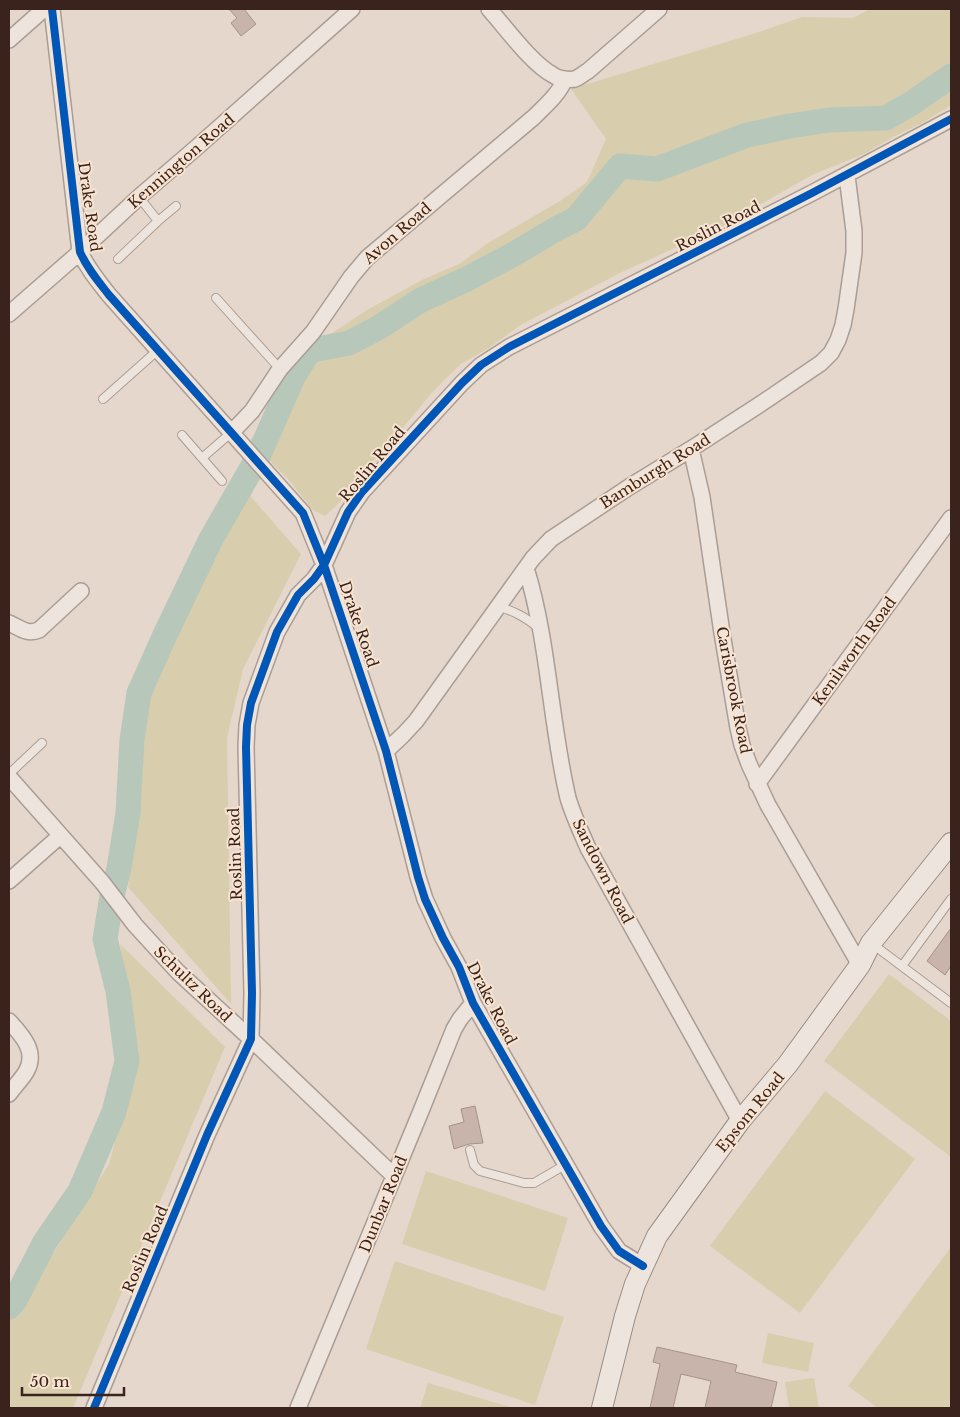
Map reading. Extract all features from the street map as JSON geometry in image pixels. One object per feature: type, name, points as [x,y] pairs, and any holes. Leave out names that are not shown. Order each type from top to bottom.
[{"type":"street","points":[[9,40],[44,9]]},
{"type":"street","name":"Drake Road","points":[[52,9],[80,252],[89,270],[100,283],[303,513],[324,565],[386,750],[425,899],[474,1003],[601,1226],[619,1251],[643,1266]]},
{"type":"street","name":"Kennington Road","points":[[9,314],[352,9]]},
{"type":"street","points":[[489,9],[532,58],[560,78],[576,79],[588,71],[659,9]]},
{"type":"street","name":"Avon Road","points":[[232,432],[252,411],[280,369],[313,332],[351,277],[367,258],[534,117],[562,88],[560,78]]},
{"type":"street","name":"Roslin Road","points":[[94,1408],[207,1135],[251,1040],[252,994],[246,747],[251,703],[277,632],[298,595],[314,579],[324,565],[348,512],[362,492],[481,365],[509,347],[847,176],[951,119]]},
{"type":"street","name":"Bamburgh Road","points":[[386,750],[416,722],[526,568],[551,539],[821,363],[831,353],[843,325],[854,253],[854,231],[847,176]]},
{"type":"street","name":"Carisbrook Road","points":[[691,449],[702,498],[734,708],[742,745],[768,806],[860,965]]},
{"type":"street","name":"Kenilworth Road","points":[[757,784],[951,518]]},
{"type":"street","name":"Sandown Road","points":[[526,568],[536,601],[568,799],[579,828],[592,856],[740,1121]]},
{"type":"street","points":[[9,623],[27,632],[36,632],[81,590]]},
{"type":"street","name":"Schultz Road","points":[[9,775],[60,836],[102,882],[135,925],[178,972],[394,1176]]},
{"type":"street","points":[[9,881],[60,836]]},
{"type":"street","name":"Epsom Road","points":[[602,1408],[625,1316],[643,1266],[657,1236],[740,1121],[788,1064],[860,965],[871,943],[951,843]]},
{"type":"street","name":"Dunbar Road","points":[[298,1408],[454,1029],[474,1003]]},
{"type":"street","points":[[9,1020],[24,1038],[30,1053],[27,1071],[9,1094]]},
{"type":"lane","points":[[139,197],[158,221]]},
{"type":"lane","points":[[118,259],[176,206]]},
{"type":"lane","points":[[216,298],[280,369]]},
{"type":"lane","points":[[103,400],[158,350]]},
{"type":"lane","points":[[202,458],[232,432]]},
{"type":"lane","points":[[182,435],[222,481]]},
{"type":"lane","points":[[499,607],[523,616],[541,630]]},
{"type":"lane","points":[[9,775],[42,743]]},
{"type":"lane","points":[[902,966],[951,899]]},
{"type":"lane","points":[[871,943],[951,1003]]},
{"type":"lane","points":[[470,1150],[474,1165],[480,1171],[524,1183],[534,1183],[565,1165]]},
{"type":"shaded area","points":[[870,9],[951,9],[951,105],[924,122],[864,154],[812,175],[719,228],[624,271],[585,291],[519,326],[489,348],[462,363],[429,396],[392,441],[364,470],[340,502],[325,516],[313,510],[288,479],[250,441],[288,372],[308,347],[367,310],[422,280],[461,263],[488,243],[560,201],[587,182],[606,139],[571,89],[756,33],[802,17],[853,18]]},
{"type":"shaded area","points":[[246,491],[301,554],[243,669],[227,738],[231,1004],[128,887],[140,805],[147,684]]},
{"type":"shaded area","points":[[120,944],[225,1047],[73,1408],[9,1408],[9,1319],[27,1296],[109,1164],[139,1053]]},
{"type":"shaded area","points":[[889,974],[951,1021],[951,1157],[824,1061]]},
{"type":"shaded area","points":[[825,1091],[915,1159],[800,1313],[710,1246]]},
{"type":"shaded area","points":[[426,1171],[568,1218],[545,1291],[402,1244]]},
{"type":"shaded area","points":[[951,1247],[951,1408],[878,1408],[848,1386]]},
{"type":"shaded area","points":[[395,1261],[564,1317],[535,1405],[366,1349]]},
{"type":"shaded area","points":[[768,1333],[814,1343],[808,1372],[762,1363]]},
{"type":"shaded area","points":[[814,1378],[819,1408],[789,1408],[785,1382]]},
{"type":"shaded area","points":[[428,1383],[513,1408],[420,1408]]},
{"type":"building","points":[[229,9],[244,9],[256,24],[241,36],[231,23],[237,18]]},
{"type":"building","points":[[951,928],[951,966],[945,975],[927,961]]},
{"type":"building","points":[[475,1106],[483,1143],[469,1144],[454,1149],[449,1126],[464,1122],[461,1109]]},
{"type":"building","points":[[657,1347],[737,1365],[735,1372],[777,1382],[771,1408],[705,1408],[711,1381],[681,1374],[673,1408],[650,1408],[660,1364],[653,1362]]},
{"type":"waterway","points":[[9,1307],[15,1300],[45,1242],[80,1191],[114,1112],[127,1061],[118,991],[105,939],[128,813],[132,740],[139,693],[211,539],[257,459],[293,377],[306,356],[312,350],[349,343],[378,328],[421,300],[465,280],[576,219],[620,166],[657,169],[747,135],[829,120],[886,118],[912,103],[951,76]]},
{"type":"cycle path","points":[[52,9],[80,252],[89,269],[109,295],[303,513],[324,565],[386,751],[425,899],[459,967],[473,1003],[601,1226],[619,1251],[643,1266]]},
{"type":"cycle path","points":[[94,1408],[207,1135],[251,1039],[252,993],[246,747],[251,703],[277,632],[298,595],[314,579],[324,565],[348,512],[362,492],[462,383],[481,365],[509,347],[812,193],[951,119]]}]
